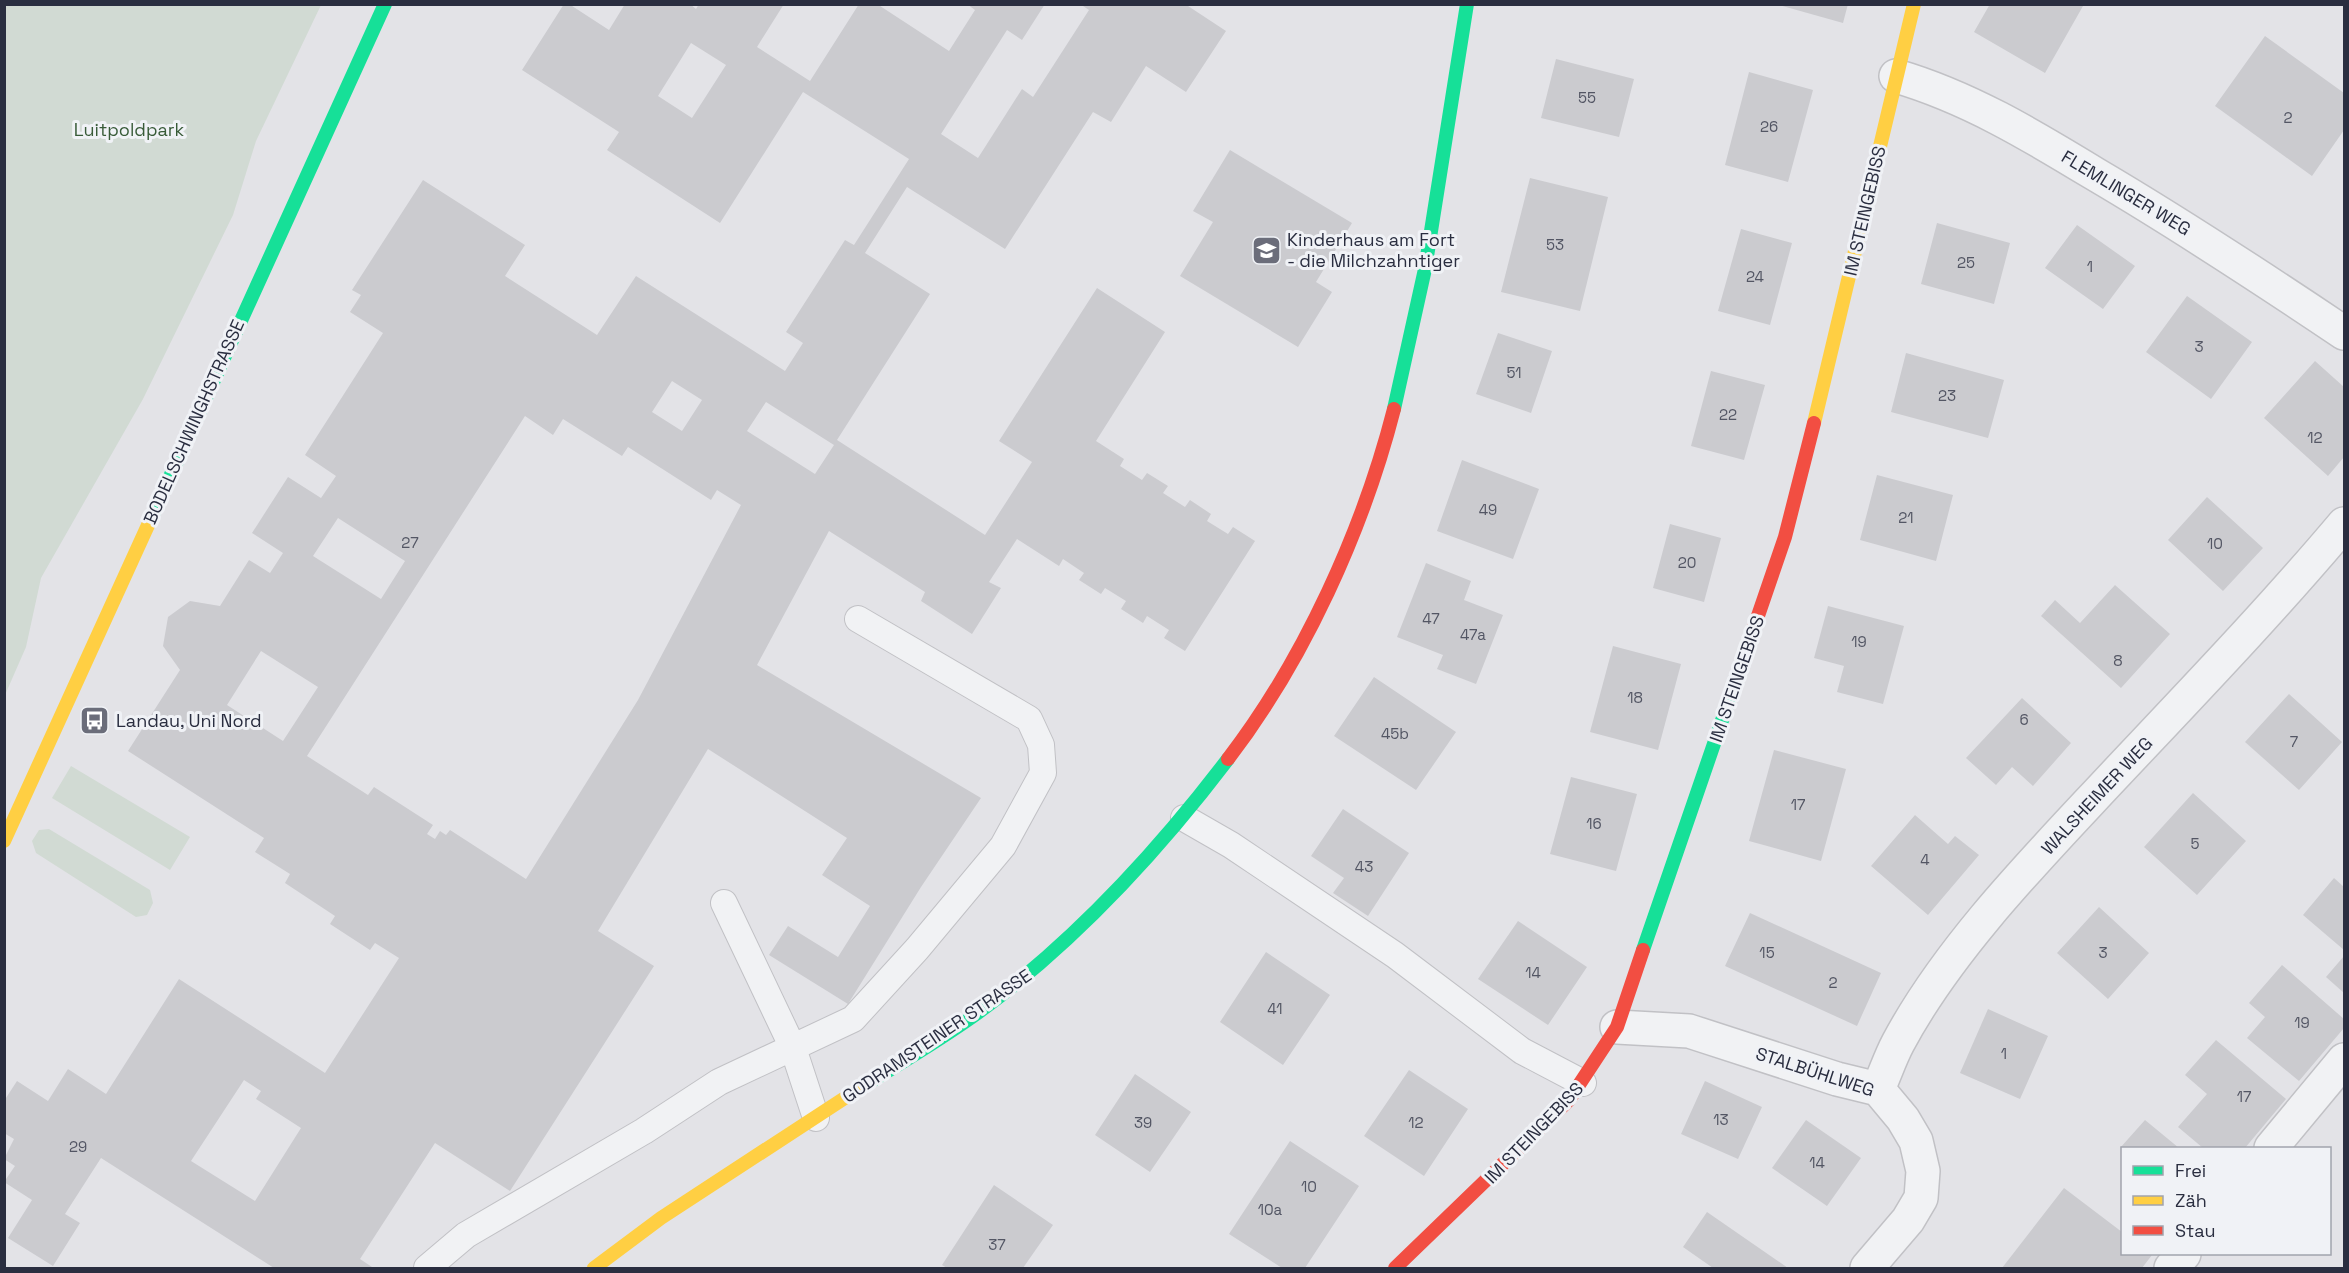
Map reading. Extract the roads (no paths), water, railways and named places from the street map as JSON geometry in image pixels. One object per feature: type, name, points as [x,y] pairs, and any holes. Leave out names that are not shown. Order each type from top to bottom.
[{"type":"street","name":"BODELSCHWINGHSTRASSE","points":[[4,841],[385,4]]},
{"type":"street","name":"GODRAMSTEINER STRASSE","points":[[594,1269],[661,1218],[986,1007],[1070,941],[1184,818],[1230,760],[1269,701],[1329,588],[1371,484],[1392,415],[1416,309],[1467,4]]},
{"type":"street","name":"IM STEINGEBISS","points":[[1395,1269],[1547,1124],[1583,1083],[1617,1027],[1785,537],[1836,338],[1914,4]]},
{"type":"street","name":"FLEMLINGER WEG","points":[[1896,76],[1951,94],[2030,135],[2169,218],[2344,333]]},
{"type":"street","name":"WALSHEIMER WEG","points":[[1878,1089],[1897,1044],[1926,996],[1973,934],[2067,827],[2292,586],[2344,524]]},
{"type":"street","name":"STALBÜHLWEG","points":[[1617,1027],[1689,1031],[1837,1079],[1878,1089],[1903,1119],[1916,1141],[1923,1171],[1921,1198],[1908,1220],[1867,1269]]},
{"type":"street","points":[[2273,1147],[2344,1060]]},
{"type":"street","points":[[2171,1269],[2183,1255]]},
{"type":"lane","points":[[427,1269],[466,1234],[644,1131],[719,1082],[853,1019],[917,949],[1003,846],[1043,773],[1041,745],[1029,718],[858,619]]},
{"type":"lane","points":[[1184,818],[1231,845],[1395,955],[1522,1051],[1583,1083]]},
{"type":"lane","points":[[724,903],[793,1048],[816,1118]]},
{"type":"place","name":"Kinderhaus am Fort - die Milchzahntiger","points":[[1266,250]]},
{"type":"place","name":"Landau, Uni Nord","points":[[95,721]]},
{"type":"park label","name":"Luitpoldpark","points":[[129,130]]}]
